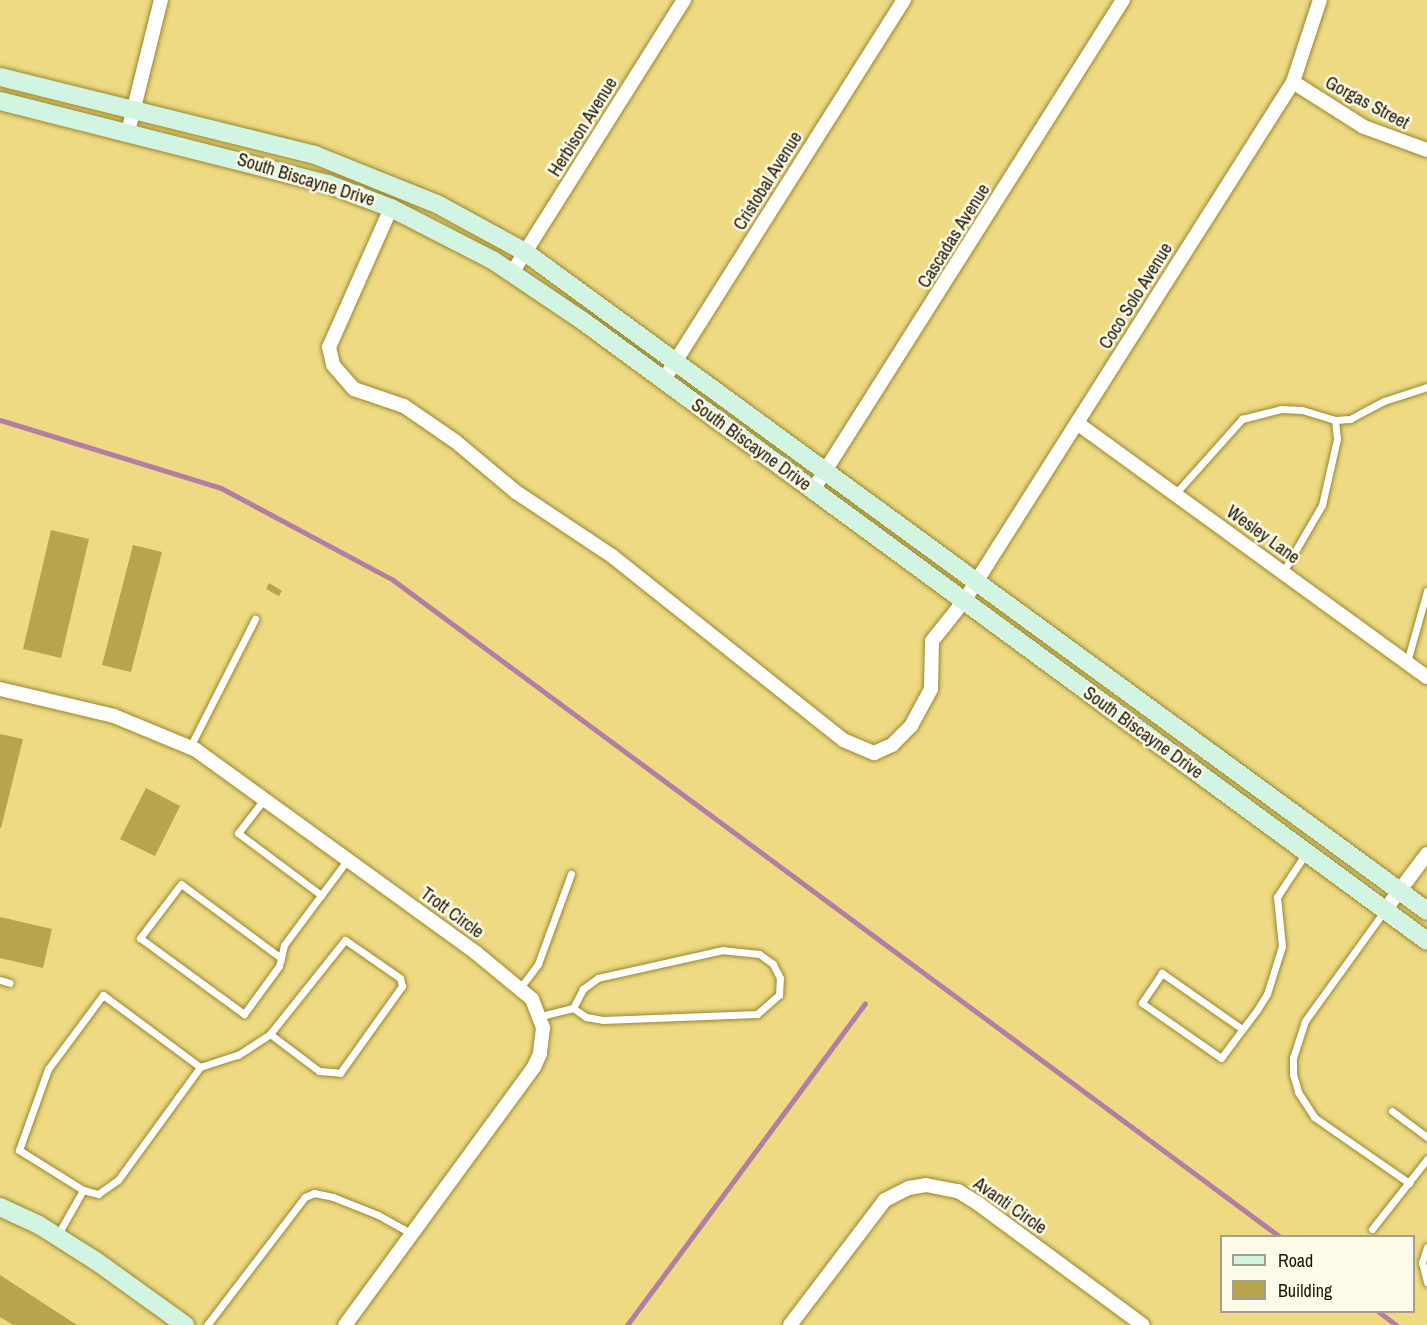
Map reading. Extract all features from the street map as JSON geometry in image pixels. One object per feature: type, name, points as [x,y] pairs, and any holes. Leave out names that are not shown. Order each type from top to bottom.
[{"type":"street","points":[[128,132],[161,0]]},
{"type":"street","name":"Herbison Avenue","points":[[512,273],[684,0]]},
{"type":"street","name":"Cristobal Avenue","points":[[663,381],[903,0]]},
{"type":"street","name":"Cascadas Avenue","points":[[813,490],[1123,0]]},
{"type":"street","name":"Coco Solo Avenue","points":[[391,208],[329,347],[333,366],[354,388],[404,406],[455,441],[516,492],[612,556],[843,741],[874,753],[892,745],[910,726],[931,689],[932,641],[976,581],[1293,82],[1320,0]]},
{"type":"street","name":"South Biscayne Drive","points":[[0,77],[270,141],[360,171],[437,204],[525,252],[676,360],[1427,911]]},
{"type":"street","name":"Gorgas Street","points":[[1293,82],[1364,127],[1427,150]]},
{"type":"street","name":"South Biscayne Drive","points":[[0,101],[297,174],[391,208],[512,273],[813,490],[1427,941]]},
{"type":"street","name":"Wesley Lane","points":[[1077,423],[1427,676]]},
{"type":"street","name":"Trott Circle","points":[[0,689],[114,716],[190,747],[266,798],[520,988],[541,1016]]},
{"type":"street","points":[[1385,910],[1427,854]]},
{"type":"street","points":[[345,1325],[534,1067],[543,1041],[541,1016]]},
{"type":"street","name":"Avanti Circle","points":[[790,1325],[885,1200],[909,1188],[926,1185],[958,1191],[980,1205],[1143,1325]]},
{"type":"street","points":[[0,1207],[57,1236],[185,1325]]},
{"type":"lane","points":[[1175,494],[1242,419],[1281,409],[1302,410],[1335,420],[1350,419],[1384,401],[1427,387]]},
{"type":"lane","points":[[1283,572],[1322,505],[1337,439],[1335,420]]},
{"type":"lane","points":[[1407,662],[1427,591]]},
{"type":"lane","points":[[190,747],[255,619]]},
{"type":"lane","points":[[266,798],[238,833],[321,895]]},
{"type":"lane","points":[[1242,1029],[1162,973],[1142,1003],[1221,1058],[1242,1029],[1267,994],[1282,946],[1277,897],[1306,853]]},
{"type":"lane","points":[[281,958],[181,884],[140,938],[244,1014],[281,958],[284,945],[348,859]]},
{"type":"lane","points":[[520,988],[538,964],[571,874]]},
{"type":"lane","points":[[1385,910],[1305,1021],[1293,1057],[1293,1074],[1298,1092],[1314,1117],[1409,1183]]},
{"type":"lane","points":[[200,1067],[103,994],[41,1083],[19,1150],[83,1190],[98,1194],[118,1180],[200,1067],[238,1054],[270,1034],[345,940],[400,978],[402,986],[340,1073],[319,1071],[270,1034]]},
{"type":"lane","points":[[541,1016],[573,1008],[583,989],[598,978],[723,950],[759,954],[773,964],[780,978],[779,994],[757,1014],[603,1020],[586,1017],[573,1008]]},
{"type":"lane","points":[[0,980],[10,983]]},
{"type":"lane","points":[[1392,1112],[1427,1137]]},
{"type":"lane","points":[[1372,1229],[1427,1159]]},
{"type":"lane","points":[[57,1236],[83,1190]]},
{"type":"lane","points":[[207,1325],[305,1197],[314,1193],[333,1197],[378,1215],[412,1234]]},
{"type":"lane","points":[[1427,1247],[1422,1262],[1427,1282]]},
{"type":"building","points":[[51,530],[89,539],[61,658],[23,649]]},
{"type":"building","points":[[133,545],[162,552],[131,672],[102,665]]},
{"type":"building","points":[[269,583],[282,591],[279,596],[266,589]]},
{"type":"building","points":[[0,734],[23,739],[1,828],[0,828]]},
{"type":"building","points":[[146,788],[180,806],[155,856],[120,839]]},
{"type":"building","points":[[0,917],[52,929],[43,968],[0,958]]},
{"type":"building","points":[[0,1275],[77,1325],[13,1325],[0,1317]]},
{"type":"waterway","points":[[0,420],[221,488],[393,580],[1278,1235]]},
{"type":"waterway","points":[[627,1325],[865,1003]]},
{"type":"waterway","points":[[1380,1313],[1396,1325]]}]
